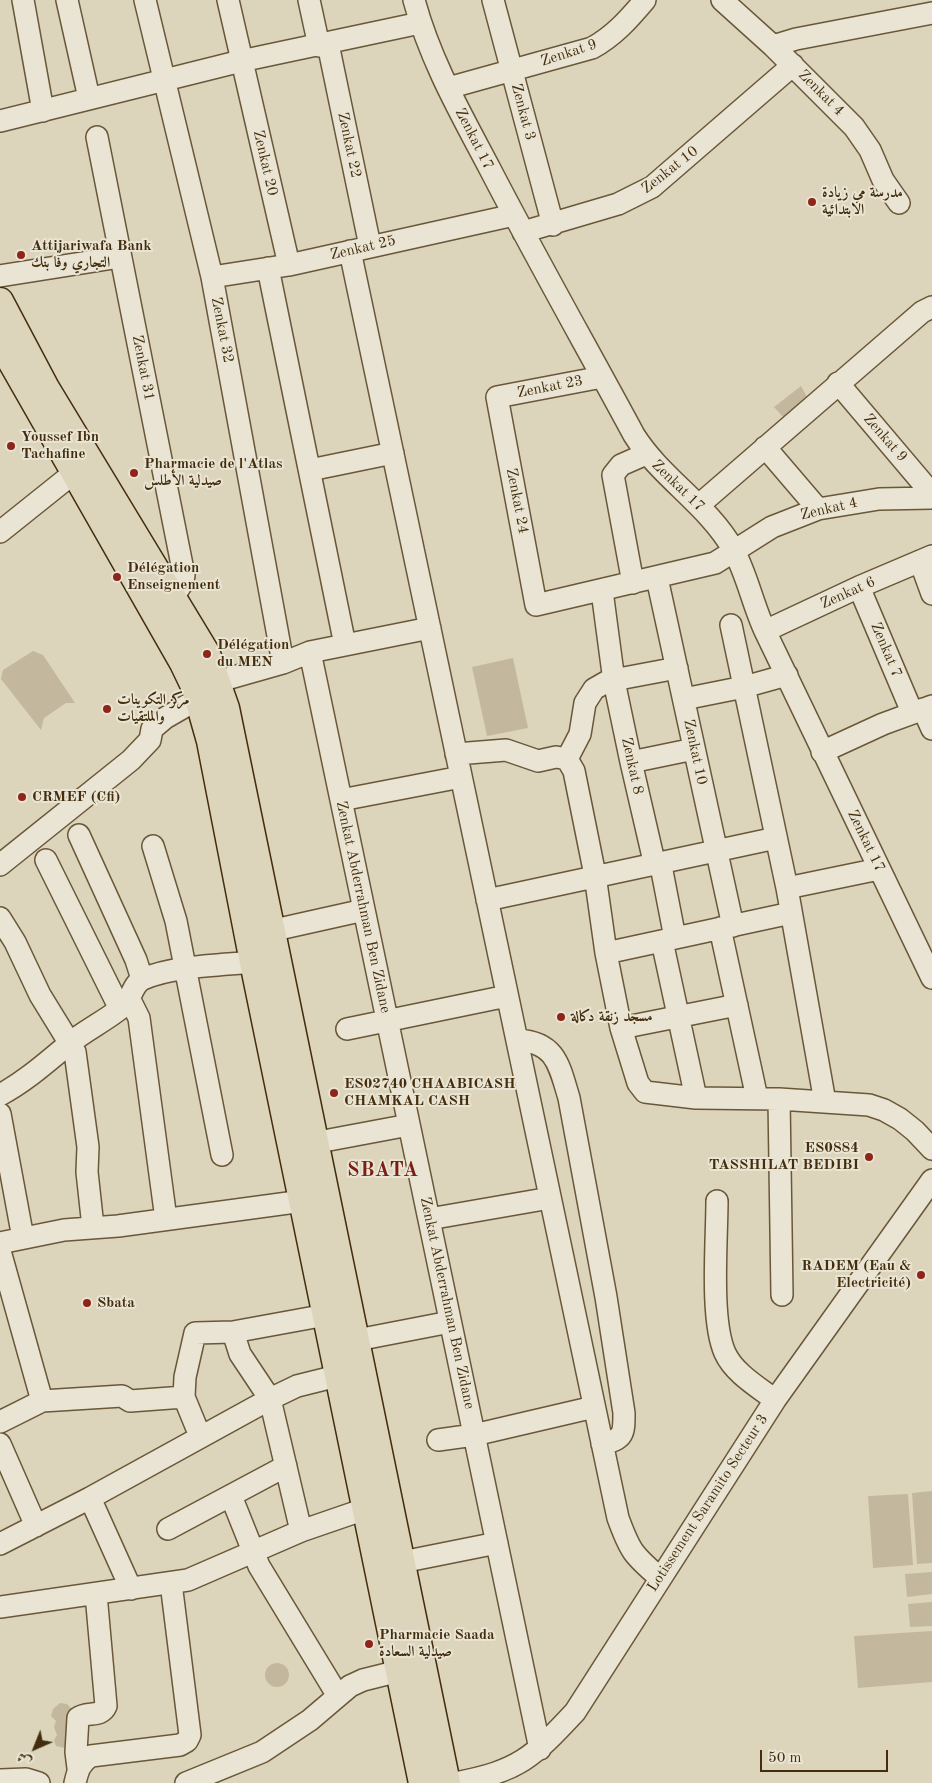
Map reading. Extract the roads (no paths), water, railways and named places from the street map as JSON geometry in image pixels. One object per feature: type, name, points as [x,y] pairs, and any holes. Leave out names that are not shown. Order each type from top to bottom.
[{"type":"main road","points":[[0,301],[46,388],[174,596],[207,654],[203,689],[210,741],[253,962],[422,1783]]},
{"type":"main road","points":[[0,342],[163,626],[203,689],[226,708],[313,1143],[357,1340],[447,1783]]},
{"type":"street","points":[[23,0],[43,111]]},
{"type":"street","points":[[67,0],[89,98]]},
{"type":"street","name":"Zenkat 32","points":[[146,0],[212,277],[282,663]]},
{"type":"street","name":"Zenkat 20","points":[[228,0],[289,265]]},
{"type":"street","name":"Zenkat 22","points":[[309,0],[323,45],[360,249],[393,453],[618,1518],[628,1546],[636,1558],[660,1578]]},
{"type":"street","name":"Zenkat 17","points":[[414,0],[420,23],[448,88],[519,224],[646,454],[699,505],[733,549],[765,631],[932,978]]},
{"type":"street","name":"Zenkat 3","points":[[493,0],[553,225]]},
{"type":"street","name":"Zenkat 9","points":[[448,88],[592,48],[606,41],[645,0]]},
{"type":"street","name":"Zenkat 4","points":[[728,2],[854,127],[870,150],[883,180],[898,203]]},
{"type":"street","points":[[773,46],[796,38],[931,11]]},
{"type":"street","points":[[0,121],[241,61],[420,23]]},
{"type":"street","name":"Zenkat 10","points":[[519,224],[553,225],[618,204],[652,187],[792,65]]},
{"type":"street","name":"Zenkat 31","points":[[97,137],[184,574],[183,582],[174,596]]},
{"type":"street","name":"Zenkat 25","points":[[212,277],[289,265],[360,249],[519,224]]},
{"type":"street","points":[[0,276],[120,257]]},
{"type":"street","points":[[268,268],[345,645]]},
{"type":"street","points":[[699,505],[838,383],[922,312],[932,308]]},
{"type":"street","name":"Zenkat 23","points":[[497,397],[602,376]]},
{"type":"street","name":"Zenkat 9","points":[[838,383],[932,494]]},
{"type":"street","name":"Zenkat 24","points":[[497,397],[536,605]]},
{"type":"street","points":[[765,447],[818,509]]},
{"type":"street","points":[[310,470],[393,453]]},
{"type":"street","points":[[634,583],[613,475],[621,465],[646,454]]},
{"type":"street","points":[[0,532],[76,472]]},
{"type":"street","name":"Zenkat 4","points":[[536,605],[715,563],[733,549],[772,526],[818,509],[879,499],[932,498]]},
{"type":"street","points":[[926,559],[932,594]]},
{"type":"street","name":"Zenkat 6","points":[[765,631],[859,587],[926,559]]},
{"type":"street","name":"Zenkat 10","points":[[657,578],[717,850],[737,1005],[757,1098]]},
{"type":"street","name":"Zenkat 7","points":[[859,587],[932,729]]},
{"type":"street","name":"Zenkat 8","points":[[602,591],[614,681],[630,762],[652,857],[662,871],[679,1017],[696,1098]]},
{"type":"street","points":[[731,625],[787,888],[825,1102]]},
{"type":"street","points":[[0,865],[146,747],[150,740],[152,729],[203,689],[310,652],[430,628]]},
{"type":"street","name":"Zenkat Abderrahman Ben Zidane","points":[[310,652],[540,1749]]},
{"type":"street","points":[[567,759],[580,734],[586,703],[590,694],[600,684],[677,668]]},
{"type":"street","points":[[684,699],[744,687],[787,675]]},
{"type":"street","points":[[822,752],[922,709]]},
{"type":"street","points":[[630,762],[694,749]]},
{"type":"street","points":[[456,754],[506,750],[538,762],[556,757],[567,759],[574,771],[596,876],[606,953],[621,1028],[638,1083],[645,1092],[696,1098],[757,1098],[869,1105],[884,1110],[915,1131],[932,1149]]},
{"type":"street","points":[[341,800],[461,777]]},
{"type":"street","points":[[79,835],[136,960],[142,979]]},
{"type":"street","points":[[487,900],[776,838]]},
{"type":"street","points":[[153,846],[176,921],[222,1155]]},
{"type":"street","points":[[46,860],[125,1004],[139,1018],[166,1219]]},
{"type":"street","points":[[787,888],[879,869]]},
{"type":"street","points":[[270,931],[364,910]]},
{"type":"street","points":[[606,953],[791,913]]},
{"type":"street","points":[[0,918],[15,942],[40,995],[71,1042],[75,1052],[88,1147],[87,1172],[93,1227]]},
{"type":"street","points":[[0,1095],[25,1082],[71,1042],[125,1004],[134,988],[142,979],[185,970],[253,962]]},
{"type":"street","points":[[346,1029],[507,996]]},
{"type":"street","points":[[621,1028],[737,1005]]},
{"type":"street","points":[[517,1040],[534,1041],[544,1046],[560,1069],[569,1098],[606,1297],[624,1413],[624,1430],[621,1437],[614,1442],[602,1444]]},
{"type":"street","points":[[779,1099],[782,1295]]},
{"type":"street","points":[[0,1114],[23,1238]]},
{"type":"street","points":[[313,1143],[409,1125]]},
{"type":"street","name":"Lotissement Saramito Secteur 3","points":[[455,1783],[502,1772],[522,1762],[540,1749],[575,1712],[775,1400],[932,1180]]},
{"type":"street","points":[[429,1219],[550,1198]]},
{"type":"street","points":[[0,1243],[93,1227],[303,1201]]},
{"type":"street","points":[[717,1201],[717,1326],[725,1354],[742,1375],[775,1400]]},
{"type":"street","points":[[0,1251],[42,1401]]},
{"type":"street","points":[[200,1436],[184,1397],[185,1378],[195,1333],[234,1332],[326,1315]]},
{"type":"street","points":[[357,1340],[450,1322]]},
{"type":"street","points":[[234,1332],[240,1354],[270,1399],[301,1530]]},
{"type":"street","points":[[0,1544],[90,1498],[270,1399],[297,1386],[338,1376]]},
{"type":"street","points":[[0,1422],[42,1401],[122,1396],[130,1401],[184,1397]]},
{"type":"street","points":[[438,1440],[474,1435],[594,1407]]},
{"type":"street","points":[[0,1444],[36,1526]]},
{"type":"street","points":[[168,1529],[286,1466]]},
{"type":"street","points":[[231,1496],[259,1566],[338,1696]]},
{"type":"street","points":[[90,1498],[131,1589]]},
{"type":"street","points":[[0,1607],[188,1580],[301,1530],[365,1509]]},
{"type":"street","points":[[402,1562],[497,1543]]},
{"type":"street","points":[[76,1776],[83,1761],[91,1756],[180,1745],[187,1741],[190,1735],[171,1583]]},
{"type":"street","points":[[76,1776],[78,1718],[81,1715],[100,1713],[106,1706],[96,1594]]},
{"type":"street","points":[[186,1783],[262,1752],[310,1720],[350,1686],[363,1680],[399,1671]]},
{"type":"street","points":[[0,1780],[26,1779],[39,1783]]},
{"type":"place","name":"مدرسة مي زيادة الابتدائية","points":[[812,202]]},
{"type":"place","name":"Attijariwafa Bank التجاري وفا بنك","points":[[21,255]]},
{"type":"place","name":"Youssef Ibn Tachafine","points":[[11,446]]},
{"type":"place","name":"Pharmacie de l'Atlas صيدلية الأطلس","points":[[134,473]]},
{"type":"place","name":"Délégation Enseignement","points":[[117,577]]},
{"type":"place","name":"Délégation du MEN","points":[[207,654]]},
{"type":"place","name":"مركز التكوينات والملتقيات","points":[[107,709]]},
{"type":"place","name":"CRMEF (Cfi)","points":[[22,797]]},
{"type":"place","name":"مسجد زنقة دكالة","points":[[561,1017]]},
{"type":"place","name":"ES02740 CHAABICASH CHAMKAL CASH","points":[[334,1093]]},
{"type":"place","name":"ES0884 TASSHILAT BEDIBI","points":[[869,1157]]},
{"type":"place","name":"RADEM (Eau & Electricité)","points":[[921,1275]]},
{"type":"place","name":"Sbata","points":[[87,1303]]},
{"type":"place","name":"Pharmacie Saada صيدلية السعادة","points":[[369,1644]]},
{"type":"district","name":"SBATA","points":[[383,1171]]}]
